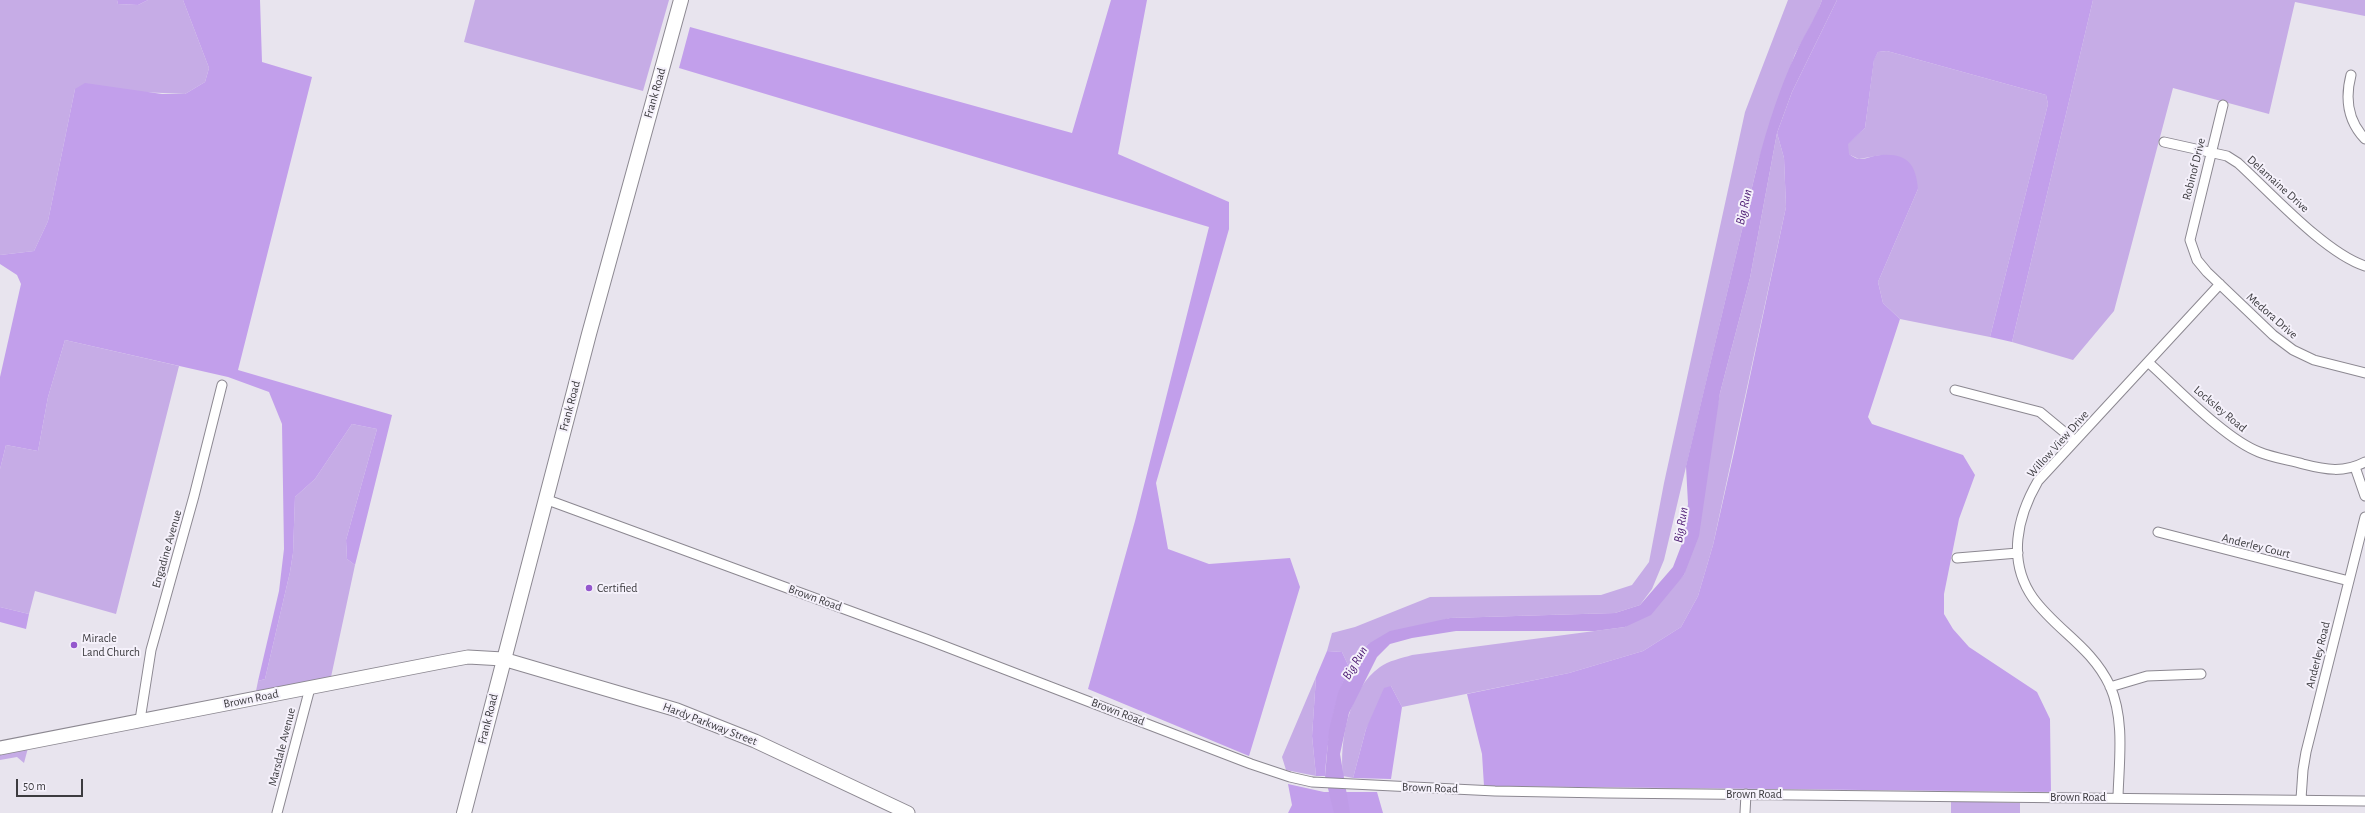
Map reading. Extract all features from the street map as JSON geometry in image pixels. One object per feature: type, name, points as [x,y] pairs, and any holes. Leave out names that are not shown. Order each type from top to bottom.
[{"type":"main road","name":"Frank Road","points":[[464,813],[503,659],[608,263],[681,0]]},
{"type":"main road","name":"Brown Road","points":[[0,748],[460,658],[503,659]]},
{"type":"main road","name":"Hardy Parkway Street","points":[[503,659],[690,715],[755,741],[908,813]]},
{"type":"street","points":[[2351,75],[2348,87],[2350,114],[2356,128],[2365,139]]},
{"type":"street","name":"Robinof Drive","points":[[2190,240],[2223,105]]},
{"type":"street","name":"Delamaine Drive","points":[[2164,142],[2227,156],[2238,163],[2341,255],[2365,266]]},
{"type":"street","name":"Medora Drive","points":[[2190,240],[2197,260],[2220,284],[2293,350],[2314,360],[2365,373]]},
{"type":"street","name":"Willow View Drive","points":[[2118,797],[2119,713],[2110,687],[2097,662],[2033,598],[2021,570],[2018,553],[2018,531],[2029,497],[2038,481],[2220,284]]},
{"type":"street","name":"Locksley Road","points":[[2148,363],[2228,433],[2240,442],[2259,452],[2324,469],[2343,470],[2355,467],[2365,462]]},
{"type":"street","name":"Engadine Avenue","points":[[140,720],[152,650],[194,496],[222,385]]},
{"type":"street","points":[[1955,390],[2040,412],[2075,441]]},
{"type":"street","points":[[2355,467],[2365,496]]},
{"type":"street","name":"Brown Road","points":[[545,500],[926,639],[1264,768],[1290,777],[1324,783],[1495,791],[2301,799],[2365,801]]},
{"type":"street","name":"Anderley Road","points":[[2301,799],[2306,752],[2365,517]]},
{"type":"street","name":"Anderley Court","points":[[2158,532],[2349,581]]},
{"type":"street","points":[[1957,558],[2018,553]]},
{"type":"street","points":[[2110,687],[2148,676],[2201,674]]},
{"type":"street","name":"Marsdale Avenue","points":[[277,813],[310,688]]},
{"type":"street","points":[[1745,813],[1746,794]]},
{"type":"shaded area","points":[[0,0],[117,0],[118,4],[138,5],[148,0],[183,0],[209,68],[205,82],[185,94],[75,89],[48,221],[34,251],[0,255]]},
{"type":"shaded area","points":[[117,0],[148,0],[138,5],[118,4]]},
{"type":"shaded area","points":[[183,0],[260,0],[262,62],[312,77],[238,370],[392,415],[355,565],[347,559],[346,540],[377,429],[352,424],[315,479],[295,497],[293,553],[290,572],[265,679],[258,681],[279,591],[284,549],[282,424],[269,392],[228,377],[65,340],[48,397],[38,451],[6,445],[0,469],[0,377],[21,284],[17,275],[0,264],[0,255],[34,251],[48,221],[75,89],[85,83],[162,94],[185,94],[205,82],[209,68]]},
{"type":"shaded area","points":[[475,0],[669,0],[643,91],[464,42]]},
{"type":"shaded area","points":[[1111,0],[1147,0],[1118,154],[1229,202],[1229,229],[1156,483],[1168,549],[1209,564],[1290,558],[1300,587],[1249,756],[1088,689],[1135,521],[1209,227],[679,68],[690,27],[1072,133]]},
{"type":"shaded area","points":[[1788,0],[1822,0],[1816,16],[1795,54],[1758,162],[1664,560],[1652,589],[1640,605],[1615,613],[1450,618],[1368,644],[1349,667],[1342,652],[1327,651],[1332,633],[1355,627],[1430,597],[1601,595],[1632,585],[1649,562],[1664,483],[1745,112]]},
{"type":"shaded area","points":[[1837,0],[2093,0],[2012,342],[1990,337],[2048,104],[2046,95],[1887,51],[1878,52],[1874,60],[1865,128],[1848,144],[1849,154],[1860,159],[1878,155],[1890,155],[1898,156],[1909,162],[1915,173],[1918,189],[1878,282],[1883,303],[1900,319],[1868,417],[1872,424],[1963,455],[1975,475],[1959,519],[1944,594],[1944,614],[1953,629],[1969,647],[2037,692],[2050,719],[2051,792],[1484,786],[1482,754],[1467,694],[1569,673],[1643,651],[1681,627],[1698,596],[1713,545],[1786,207],[1784,158],[1777,133],[1792,92]]},
{"type":"shaded area","points":[[2093,0],[2365,0],[2365,16],[2295,2],[2269,114],[2173,88],[2114,311],[2073,360],[2012,342]]},
{"type":"shaded area","points":[[1887,51],[2046,95],[2048,104],[1990,337],[1900,319],[1883,303],[1878,282],[1918,189],[1881,155],[1859,159],[1848,154],[1848,143],[1865,128],[1874,59],[1878,52]]},
{"type":"shaded area","points":[[1777,133],[1784,158],[1786,207],[1713,545],[1698,596],[1681,627],[1643,651],[1569,673],[1402,707],[1391,686],[1366,729],[1353,778],[1343,776],[1343,747],[1348,717],[1361,688],[1369,677],[1383,665],[1412,655],[1625,627],[1684,575],[1720,393],[1750,278]]},
{"type":"shaded area","points":[[65,340],[179,366],[116,614],[35,591],[29,614],[0,607],[0,469],[6,445],[38,451],[48,397]]},
{"type":"shaded area","points":[[352,424],[377,429],[346,540],[347,559],[355,565],[331,677],[256,691],[258,681],[265,679],[290,572],[293,553],[295,497],[315,479]]},
{"type":"shaded area","points":[[0,607],[29,614],[26,629],[0,622]]},
{"type":"shaded area","points":[[1327,651],[1342,652],[1349,667],[1343,681],[1332,720],[1325,776],[1316,776],[1312,736],[1316,677]]},
{"type":"shaded area","points":[[1316,677],[1312,736],[1316,776],[1286,770],[1282,757]]},
{"type":"shaded area","points":[[1391,686],[1402,707],[1391,779],[1353,778],[1366,729],[1384,688]]},
{"type":"shaded area","points":[[28,748],[24,763],[17,757],[0,760],[0,753]]},
{"type":"shaded area","points":[[1288,784],[1324,792],[1377,792],[1383,813],[1288,813],[1292,805]]},
{"type":"shaded area","points":[[1951,801],[2020,803],[2020,813],[1951,813]]},
{"type":"water","name":"Big Run","points":[[1822,0],[1837,0],[1792,92],[1777,133],[1750,278],[1720,393],[1699,536],[1684,575],[1651,615],[1625,627],[1595,631],[1456,631],[1412,638],[1390,644],[1377,657],[1349,713],[1340,754],[1350,813],[1334,813],[1325,776],[1329,730],[1338,693],[1349,667],[1368,644],[1390,631],[1450,618],[1615,613],[1640,605],[1673,567],[1683,541],[1688,504],[1686,466],[1758,162],[1784,81],[1798,48]]},
{"type":"place","name":"Certified","points":[[589,588]]},
{"type":"place","name":"Miracle Land Church","points":[[74,645]]}]
